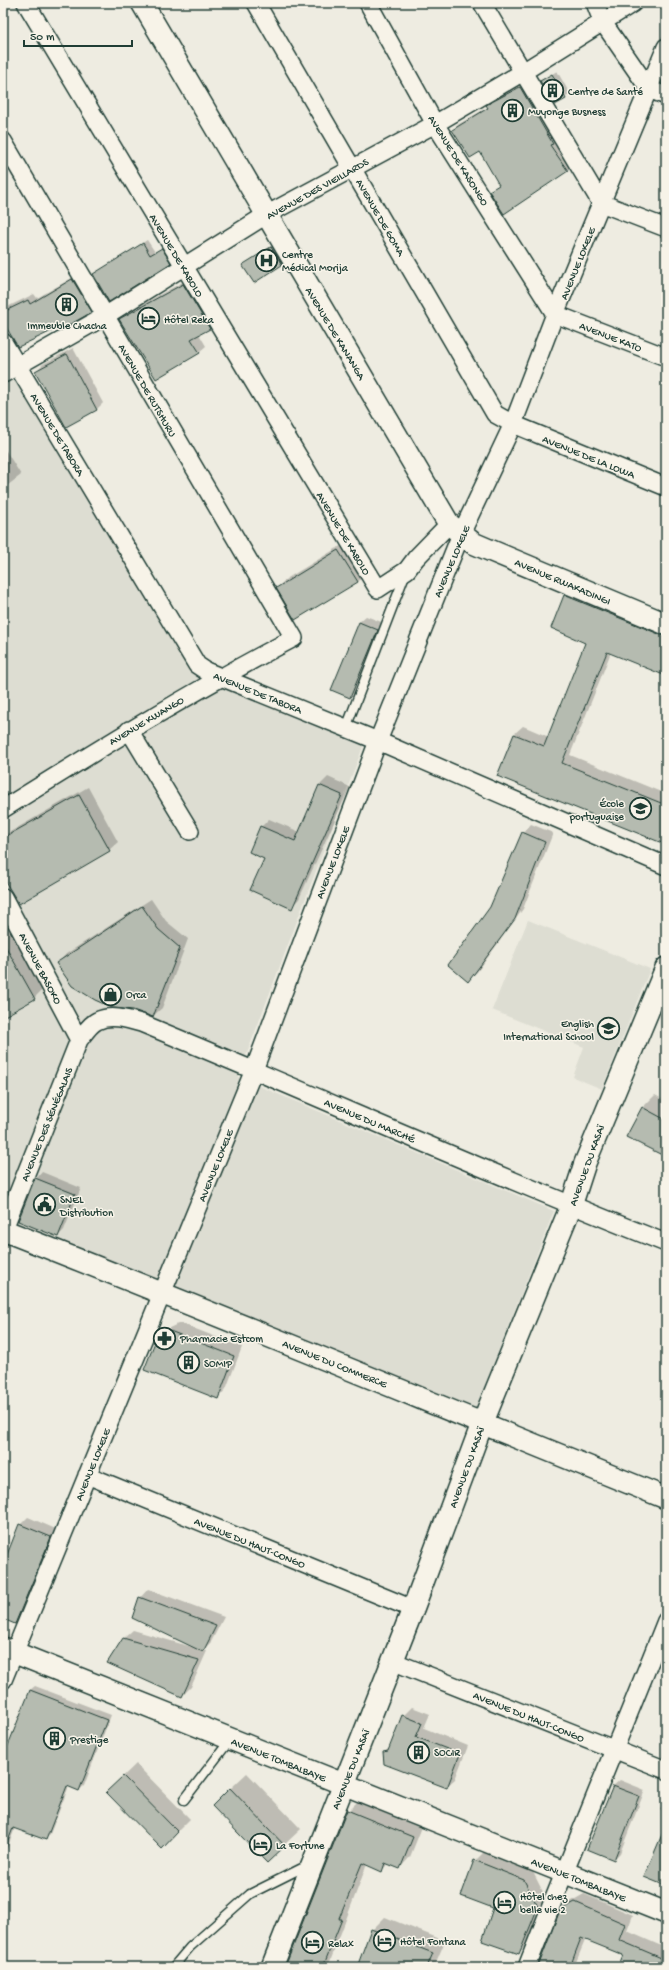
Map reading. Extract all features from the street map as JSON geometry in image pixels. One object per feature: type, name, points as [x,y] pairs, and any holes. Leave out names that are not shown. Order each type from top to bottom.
[{"type":"street","name":"AVENUE DE KABOLO","points":[[26,3],[378,589],[407,570]]},
{"type":"street","name":"AVENUE DE KANANGA","points":[[142,3],[266,215],[455,529]]},
{"type":"street","name":"AVENUE DE GOMA","points":[[256,3],[485,400],[495,414],[512,424]]},
{"type":"street","name":"AVENUE DE KASONGO","points":[[368,3],[435,124],[555,314]]},
{"type":"street","points":[[482,3],[601,203],[666,228]]},
{"type":"street","points":[[595,3],[602,21],[649,89],[666,96]]},
{"type":"street","name":"AVENUE DES VIEILLARDS","points":[[10,370],[105,316],[266,215],[435,124],[523,72],[602,21],[633,3]]},
{"type":"street","name":"AVENUE LOKELE","points":[[3,1680],[8,1651],[87,1475],[254,1070],[378,741],[455,529],[512,424],[555,314],[666,48]]},
{"type":"street","name":"AVENUE DE RUTSHURU","points":[[3,141],[294,638]]},
{"type":"street","name":"AVENUE KATO","points":[[555,314],[666,357]]},
{"type":"street","name":"AVENUE DE TABORA","points":[[3,342],[10,370],[197,665],[220,676],[378,741],[666,866]]},
{"type":"street","name":"AVENUE DE LA LOWA","points":[[512,424],[666,487]]},
{"type":"street","points":[[407,570],[416,558],[455,529]]},
{"type":"street","name":"AVENUE RWAKADINGI","points":[[455,529],[487,549],[666,624]]},
{"type":"street","name":"AVENUE KWANGO","points":[[3,809],[128,730],[220,676],[294,638]]},
{"type":"street","points":[[128,730],[190,832]]},
{"type":"street","name":"AVENUE BASOKO","points":[[3,897],[79,1040]]},
{"type":"street","name":"AVENUE DU KASAÏ","points":[[272,1967],[413,1609],[482,1424],[571,1206],[585,1163],[666,968]]},
{"type":"street","name":"AVENUE DU MARCHÉ","points":[[79,1040],[96,1021],[105,1018],[122,1018],[141,1023],[571,1206],[666,1243]]},
{"type":"street","name":"AVENUE DES SÉNÉGALAIS","points":[[3,1230],[79,1040]]},
{"type":"street","name":"AVENUE DU COMMERCE","points":[[3,1230],[162,1292],[666,1498]]},
{"type":"street","name":"AVENUE DU HAUT-CONGO","points":[[87,1475],[413,1609]]},
{"type":"street","points":[[527,1967],[563,1873],[615,1750],[666,1621]]},
{"type":"street","name":"AVENUE TOMBALBAYE","points":[[8,1651],[666,1913]]},
{"type":"street","name":"AVENUE DU HAUT-CONGO","points":[[392,1661],[666,1770]]},
{"type":"lane","points":[[346,728],[407,570]]},
{"type":"lane","points":[[184,1800],[230,1739]]},
{"type":"lane","points":[[173,1967],[190,1947],[250,1894],[313,1863]]},
{"type":"shaded area","points":[[3,342],[195,670],[364,744],[238,1077],[554,1211],[476,1408],[3,1223]]},
{"type":"shaded area","points":[[528,920],[650,969],[602,1089],[573,1077],[584,1047],[492,1010]]},
{"type":"building","name":"Centre de Santé","points":[[552,74],[566,99],[555,105],[540,81]]},
{"type":"building","points":[[520,87],[553,144],[550,145],[568,171],[504,214],[489,191],[499,185],[480,152],[470,158],[452,130],[488,108],[486,105]]},
{"type":"building","points":[[143,243],[150,255],[162,248],[171,263],[109,302],[93,274]]},
{"type":"building","points":[[271,247],[282,265],[254,283],[242,265]]},
{"type":"building","points":[[72,279],[92,312],[59,331],[58,328],[18,347],[3,322],[3,312],[28,300],[30,304]]},
{"type":"building","points":[[183,284],[210,329],[191,339],[200,353],[156,379],[119,319]]},
{"type":"building","points":[[67,354],[97,410],[66,427],[35,371]]},
{"type":"building","points":[[338,550],[358,582],[295,620],[276,588]]},
{"type":"building","points":[[564,595],[666,637],[666,676],[607,652],[562,763],[666,805],[666,834],[662,843],[497,776],[514,734],[544,746],[585,643],[551,628]]},
{"type":"building","points":[[359,622],[378,630],[350,698],[331,690]]},
{"type":"building","points":[[319,785],[342,795],[292,909],[250,890],[264,859],[249,852],[260,826],[295,841]]},
{"type":"building","points":[[79,795],[110,851],[19,904],[3,878],[3,838]]},
{"type":"building","points":[[522,832],[545,842],[515,919],[468,982],[448,965],[490,907]]},
{"type":"building","points":[[142,906],[158,929],[180,948],[153,1017],[133,1010],[113,1008],[95,1000],[72,986],[56,963]]},
{"type":"building","points":[[3,942],[35,999],[3,1017]]},
{"type":"building","points":[[642,1107],[666,1120],[666,1147],[662,1155],[626,1137]]},
{"type":"building","points":[[35,1178],[75,1194],[58,1237],[18,1221]]},
{"type":"building","name":"SOMIP","points":[[170,1331],[234,1356],[218,1399],[144,1370],[157,1337]]},
{"type":"building","points":[[19,1524],[51,1537],[15,1624],[3,1619],[3,1565]]},
{"type":"building","points":[[139,1597],[216,1626],[203,1652],[132,1618]]},
{"type":"building","points":[[123,1638],[199,1660],[182,1697],[107,1663]]},
{"type":"building","name":"Prestige","points":[[30,1690],[107,1720],[79,1791],[67,1786],[46,1840],[13,1828],[4,1852],[3,1758]]},
{"type":"building","name":"SOCIR","points":[[402,1715],[422,1723],[416,1737],[460,1754],[447,1788],[384,1764],[383,1752],[388,1751]]},
{"type":"building","points":[[123,1776],[178,1832],[162,1849],[106,1792]]},
{"type":"building","points":[[613,1786],[639,1796],[614,1860],[587,1849]]},
{"type":"building","points":[[230,1788],[285,1846],[267,1863],[212,1806]]},
{"type":"building","points":[[347,1810],[413,1837],[400,1869],[385,1863],[382,1872],[362,1863],[339,1919],[342,1919],[323,1967],[285,1967]]},
{"type":"building","points":[[666,1825],[666,1886],[644,1877]]},
{"type":"building","name":"Hôtel chez belle vie 2","points":[[474,1860],[524,1880],[538,1907],[519,1954],[482,1941],[493,1908],[461,1896]]},
{"type":"building","points":[[575,1902],[625,1924],[619,1940],[666,1960],[666,1967],[618,1967],[623,1955],[581,1938],[570,1967],[538,1967],[560,1910]]},
{"type":"building","name":"Hôtel Fontana","points":[[371,1929],[433,1953],[427,1967],[357,1967]]},
{"type":"place","name":"Centre de Santé","points":[[552,91]]},
{"type":"place","name":"Muyonge Busness","points":[[513,111]]},
{"type":"place","name":"Centre Médical Morija","points":[[267,260]]},
{"type":"place","name":"Immeuble Chacha","points":[[67,305]]},
{"type":"place","name":"Hôtel Reka","points":[[149,319]]},
{"type":"place","name":"École portuguaise","points":[[640,809]]},
{"type":"place","name":"Orca","points":[[111,994]]},
{"type":"place","name":"English International School","points":[[609,1029]]},
{"type":"place","name":"SNEL Distribution","points":[[45,1205]]},
{"type":"place","name":"Pharmacie Estcom","points":[[165,1338]]},
{"type":"place","name":"SOMIP","points":[[189,1363]]},
{"type":"place","name":"Prestige","points":[[55,1739]]},
{"type":"place","name":"SOCIR","points":[[419,1752]]},
{"type":"place","name":"La Fortune","points":[[261,1845]]},
{"type":"place","name":"Hôtel chez belle vie 2","points":[[505,1902]]},
{"type":"place","name":"Hôtel Fontana","points":[[384,1941]]},
{"type":"place","name":"Relax","points":[[312,1943]]}]
